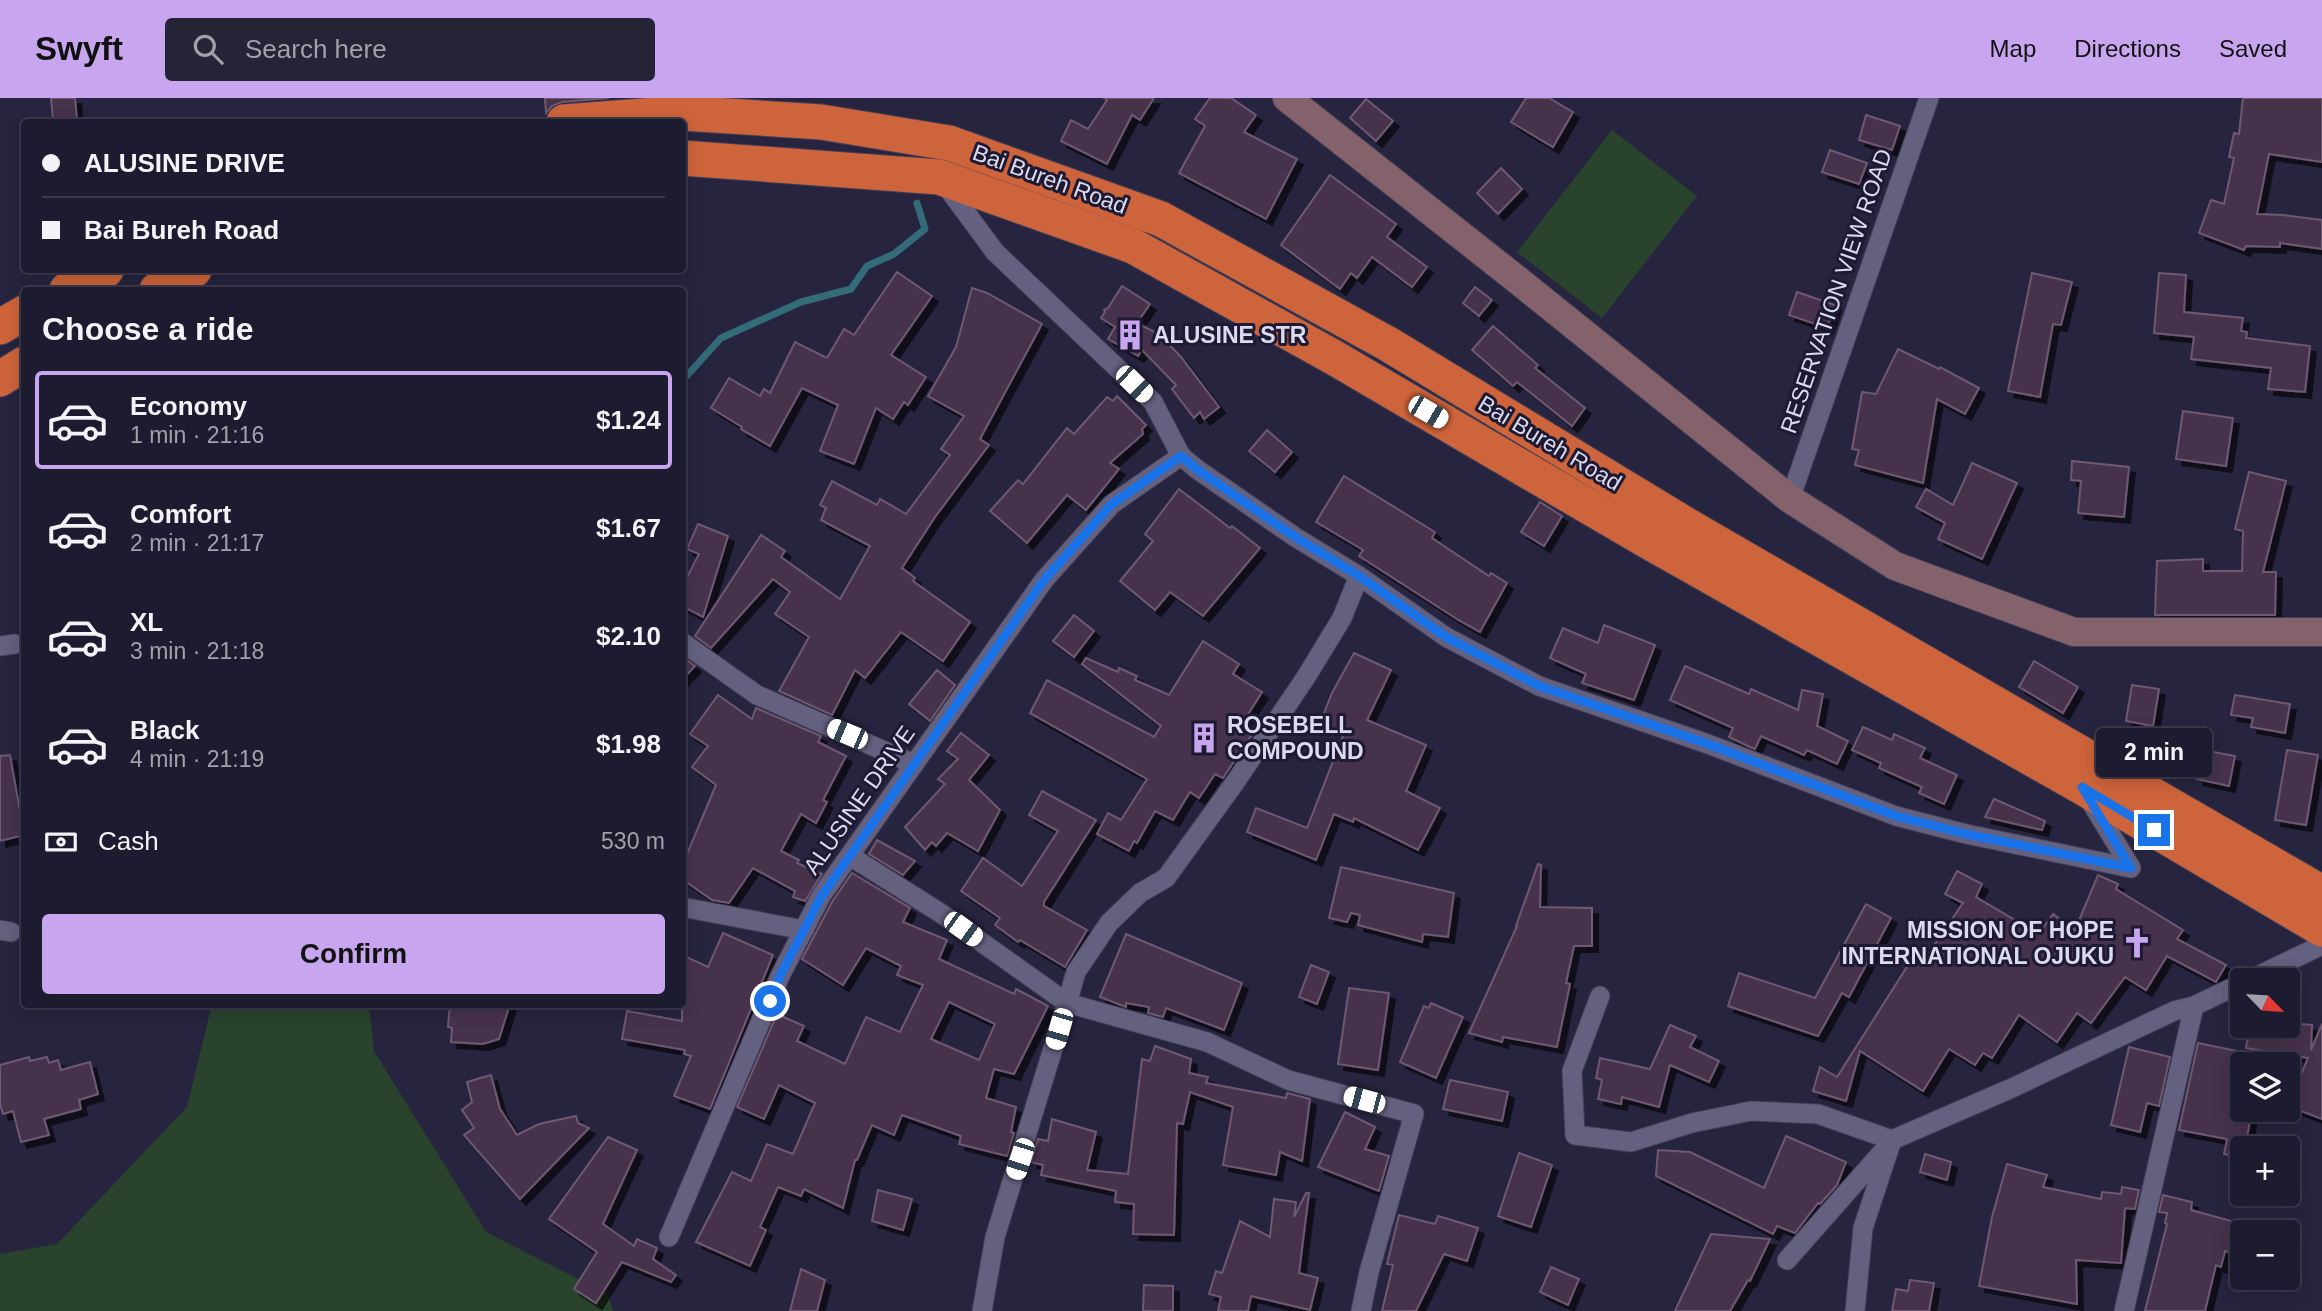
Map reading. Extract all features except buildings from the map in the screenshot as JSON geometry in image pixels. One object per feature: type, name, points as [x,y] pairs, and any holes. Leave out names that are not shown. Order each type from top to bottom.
[{"type":"highway","name":"Bai Bureh Road","points":[[603,119],[682,113],[821,122],[911,136],[949,143],[1161,219],[1388,344],[1700,533],[2322,893]]},
{"type":"highway","name":"Bai Bureh Road","points":[[686,158],[939,177],[1133,247],[1333,356],[1644,539],[2082,787],[2322,929]]},
{"type":"highway","points":[[73,287],[100,273]]},
{"type":"highway","points":[[162,287],[188,273]]},
{"type":"highway","points":[[0,327],[21,315]]},
{"type":"highway","points":[[0,379],[21,366]]},
{"type":"street","points":[[1287,98],[1790,499],[1895,566],[2074,632],[2322,632]]},
{"type":"street","name":"RESERVATION VIEW ROAD","points":[[1790,499],[1929,98]]},
{"type":"street","points":[[939,177],[995,252],[1153,402],[1181,456],[1295,537],[1359,576],[1446,637],[1539,686],[1708,744],[1896,816],[2131,868],[2082,787]]},
{"type":"street","name":"ALUSINE DRIVE","points":[[669,1237],[780,976],[821,897],[1044,580],[1112,504],[1181,456]]},
{"type":"street","points":[[982,1311],[995,1237],[1076,972],[1109,923],[1140,893],[1166,878],[1236,781],[1342,618],[1359,576]]},
{"type":"street","points":[[686,645],[757,695],[914,764]]},
{"type":"street","points":[[850,856],[942,914],[1067,1003],[1207,1042],[1289,1080],[1414,1114],[1369,1272],[1361,1311]]},
{"type":"street","points":[[686,908],[804,930]]},
{"type":"street","points":[[2274,968],[2322,945]]},
{"type":"street","points":[[1787,1260],[1892,1140],[2012,1088],[2174,1011],[2194,1006],[2230,990]]},
{"type":"street","points":[[1600,996],[1572,1071],[1575,1135],[1631,1142],[1692,1123],[1751,1111],[1818,1114],[1892,1140]]},
{"type":"street","points":[[2124,1311],[2194,1006]]},
{"type":"street","points":[[1855,1311],[1863,1228],[1892,1140]]},
{"type":"green space","points":[[1612,130],[1697,196],[1602,318],[1517,252]]},
{"type":"green space","points":[[211,1008],[369,1008],[374,1051],[486,1232],[608,1294],[613,1311],[0,1311],[0,1254],[57,1244],[187,1107]]},
{"type":"waterway","points":[[686,377],[721,338],[801,302],[851,289],[867,266],[894,254],[925,229],[917,203]]},
{"type":"place","name":"ALUSINE STR","points":[[1130,335]]},
{"type":"place","name":"ROSEBELL COMPOUND","points":[[1204,738]]},
{"type":"place","name":"MISSION OF HOPE INTERNATIONAL OJUKU","points":[[2137,943]]},
{"type":"route","points":[[770,1001],[821,897],[1044,580],[1112,504],[1181,456],[1295,537],[1359,576],[1446,637],[1539,686],[1708,744],[1896,816],[1966,834],[2131,868],[2082,787],[2154,830]]}]
